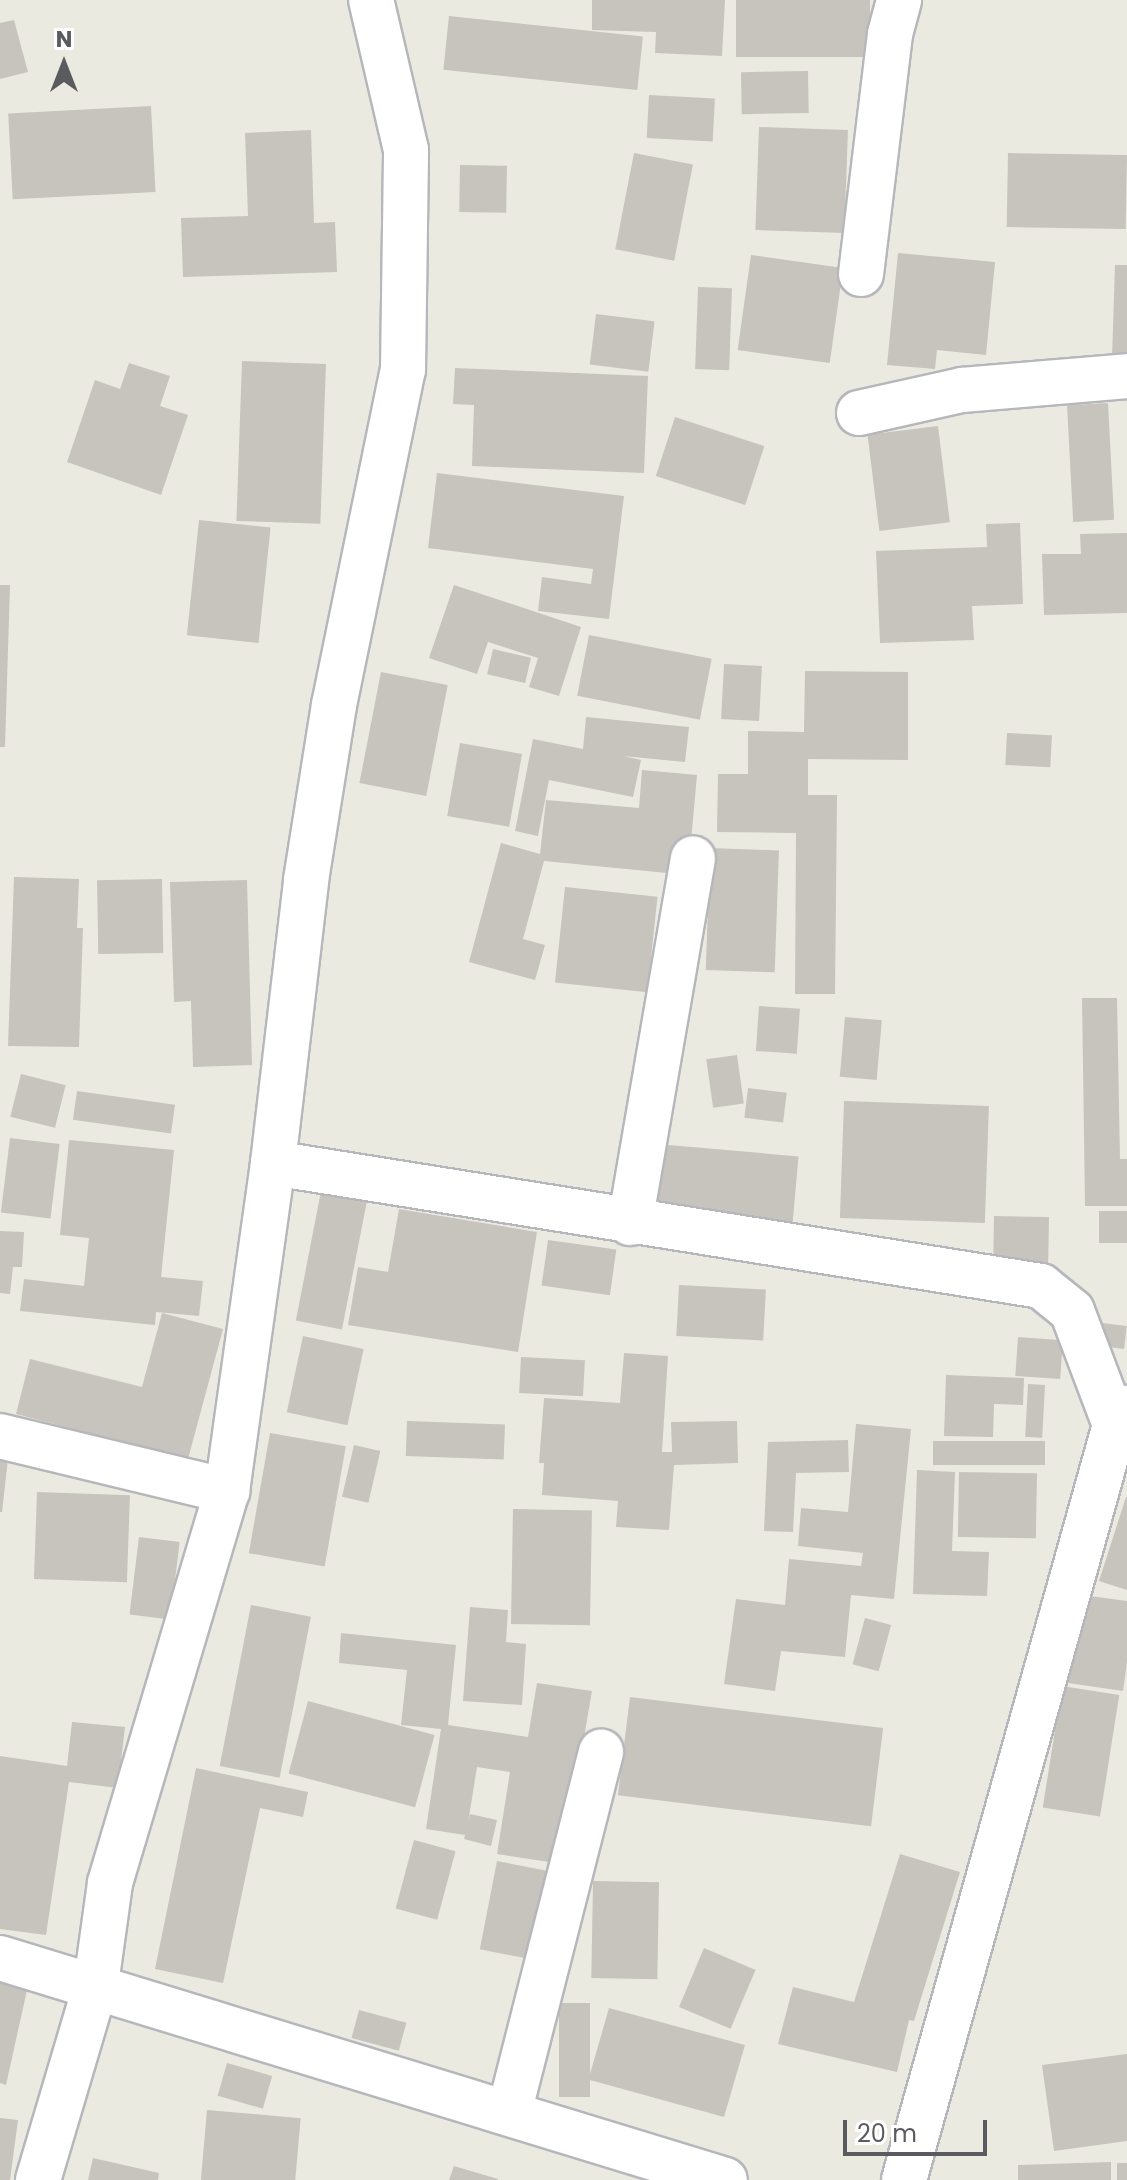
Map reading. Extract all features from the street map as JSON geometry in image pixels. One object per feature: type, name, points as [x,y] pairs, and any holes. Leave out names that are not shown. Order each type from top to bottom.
[{"type":"street","points":[[38,2180],[96,1984],[110,1883],[227,1491],[273,1163],[306,880],[327,749],[403,370],[406,150],[371,0]]},
{"type":"street","points":[[861,274],[890,34],[899,0]]},
{"type":"street","points":[[859,413],[962,390],[1127,376]]},
{"type":"street","points":[[630,1223],[693,858]]},
{"type":"street","points":[[273,1163],[630,1223],[1041,1286],[1072,1311],[1121,1417],[904,2180]]},
{"type":"street","points":[[0,1436],[227,1491]]},
{"type":"street","points":[[509,2113],[601,1752]]},
{"type":"street","points":[[0,1958],[96,1984],[725,2180]]},
{"type":"building","points":[[592,0],[725,0],[722,56],[655,53],[656,32],[592,30]]},
{"type":"building","points":[[736,0],[870,0],[870,57],[736,57]]},
{"type":"building","points":[[449,16],[643,36],[637,90],[443,70]]},
{"type":"building","points":[[14,20],[28,72],[0,79],[0,23]]},
{"type":"building","points":[[808,71],[809,113],[742,114],[741,72]]},
{"type":"building","points":[[649,95],[715,98],[713,141],[647,138]]},
{"type":"building","points":[[151,106],[156,192],[13,199],[8,113]]},
{"type":"building","points":[[759,127],[848,130],[844,233],[755,230]]},
{"type":"building","points":[[311,130],[314,223],[335,222],[337,272],[183,277],[181,218],[248,216],[245,133]]},
{"type":"building","points":[[634,153],[693,164],[674,261],[615,249]]},
{"type":"building","points":[[1008,153],[1127,155],[1126,229],[1007,227]]},
{"type":"building","points":[[460,165],[507,166],[506,213],[459,212]]},
{"type":"building","points":[[898,253],[995,262],[986,355],[937,350],[935,369],[887,365]]},
{"type":"building","points":[[751,255],[843,268],[830,363],[738,350]]},
{"type":"building","points":[[1115,265],[1127,265],[1127,359],[1112,358]]},
{"type":"building","points":[[698,287],[732,288],[729,370],[695,369]]},
{"type":"building","points":[[596,314],[655,321],[648,372],[590,365]]},
{"type":"building","points":[[242,361],[326,364],[320,524],[236,521]]},
{"type":"building","points":[[129,363],[170,376],[160,406],[188,415],[161,495],[67,462],[95,380],[120,389]]},
{"type":"building","points":[[455,368],[648,376],[644,473],[472,466],[474,405],[453,404]]},
{"type":"building","points":[[1108,403],[1114,520],[1073,522],[1067,405]]},
{"type":"building","points":[[675,417],[764,446],[745,505],[656,476]]},
{"type":"building","points":[[938,426],[950,522],[879,531],[868,435]]},
{"type":"building","points":[[437,473],[624,496],[609,619],[538,611],[542,577],[591,584],[593,569],[428,548]]},
{"type":"building","points":[[199,520],[271,528],[258,643],[187,635]]},
{"type":"building","points":[[1020,523],[1023,604],[972,606],[974,640],[880,643],[876,551],[987,547],[986,524]]},
{"type":"building","points":[[1127,533],[1127,613],[1044,615],[1042,554],[1081,554],[1080,534]]},
{"type":"building","points":[[0,585],[10,585],[5,747],[0,747]]},
{"type":"building","points":[[454,585],[581,627],[559,696],[529,687],[538,658],[488,642],[477,674],[429,658]]},
{"type":"building","points":[[589,635],[712,659],[700,720],[577,696]]},
{"type":"building","points":[[493,649],[531,658],[525,683],[487,674]]},
{"type":"building","points":[[724,664],[762,666],[759,721],[721,719]]},
{"type":"building","points":[[805,671],[908,672],[908,760],[808,759],[808,795],[837,795],[835,994],[795,994],[796,833],[717,832],[718,774],[748,774],[748,731],[804,732]]},
{"type":"building","points":[[381,672],[448,685],[426,796],[359,783]]},
{"type":"building","points":[[586,717],[689,727],[685,762],[623,756],[641,760],[633,797],[549,780],[538,836],[515,831],[533,739],[583,749]]},
{"type":"building","points":[[1007,733],[1052,735],[1050,767],[1005,765]]},
{"type":"building","points":[[460,743],[522,754],[509,827],[447,816]]},
{"type":"building","points":[[642,770],[697,775],[688,875],[544,861],[523,939],[545,945],[535,980],[469,962],[501,843],[540,854],[546,800],[639,808]]},
{"type":"building","points":[[710,848],[779,850],[775,972],[706,970]]},
{"type":"building","points":[[14,877],[79,879],[77,928],[83,928],[79,1047],[8,1046]]},
{"type":"building","points":[[162,879],[163,953],[98,954],[97,880]]},
{"type":"building","points":[[247,880],[252,1065],[193,1067],[191,1001],[174,1002],[170,882]]},
{"type":"building","points":[[565,887],[657,897],[647,992],[555,982]]},
{"type":"building","points":[[1082,998],[1117,998],[1120,1159],[1127,1159],[1127,1206],[1085,1206]]},
{"type":"building","points":[[759,1006],[800,1009],[797,1054],[756,1051]]},
{"type":"building","points":[[845,1017],[882,1020],[877,1080],[840,1077]]},
{"type":"building","points":[[737,1055],[744,1104],[713,1108],[706,1059]]},
{"type":"building","points":[[21,1074],[66,1085],[55,1128],[10,1117]]},
{"type":"building","points":[[748,1088],[787,1093],[783,1123],[744,1118]]},
{"type":"building","points":[[77,1091],[175,1105],[171,1133],[73,1120]]},
{"type":"building","points":[[844,1101],[989,1106],[985,1223],[840,1218]]},
{"type":"building","points":[[10,1138],[60,1144],[50,1219],[1,1212]]},
{"type":"building","points":[[69,1140],[174,1150],[161,1277],[203,1281],[199,1316],[156,1312],[155,1325],[20,1311],[24,1279],[84,1286],[89,1238],[60,1235]]},
{"type":"building","points":[[657,1144],[798,1156],[792,1232],[650,1220]]},
{"type":"building","points":[[322,1186],[368,1195],[342,1329],[296,1320]]},
{"type":"building","points":[[399,1209],[537,1232],[518,1352],[348,1325],[358,1267],[388,1272]]},
{"type":"building","points":[[1099,1211],[1127,1211],[1127,1243],[1099,1243]]},
{"type":"building","points":[[994,1216],[1049,1217],[1048,1263],[993,1262]]},
{"type":"building","points":[[0,1231],[24,1232],[22,1267],[13,1267],[10,1294],[0,1293]]},
{"type":"building","points":[[548,1240],[616,1250],[610,1295],[542,1286]]},
{"type":"building","points":[[679,1285],[766,1290],[763,1340],[676,1336]]},
{"type":"building","points":[[162,1313],[223,1329],[188,1459],[16,1414],[30,1359],[142,1387]]},
{"type":"building","points":[[1102,1323],[1127,1326],[1124,1349],[1099,1346]]},
{"type":"building","points":[[303,1336],[364,1349],[347,1425],[287,1412]]},
{"type":"building","points":[[1018,1337],[1063,1340],[1060,1379],[1015,1376]]},
{"type":"building","points":[[624,1353],[668,1356],[662,1452],[672,1452],[671,1422],[737,1421],[738,1463],[674,1465],[669,1530],[616,1527],[618,1501],[542,1495],[544,1463],[539,1463],[544,1398],[620,1403]]},
{"type":"building","points":[[521,1357],[585,1360],[583,1396],[519,1393]]},
{"type":"building","points":[[946,1375],[1024,1378],[1023,1405],[994,1404],[993,1437],[944,1436]]},
{"type":"building","points":[[1028,1384],[1045,1385],[1042,1438],[1025,1437]]},
{"type":"building","points":[[407,1421],[505,1424],[504,1459],[406,1456]]},
{"type":"building","points":[[856,1424],[911,1429],[894,1599],[851,1595],[845,1657],[781,1651],[775,1691],[724,1684],[736,1599],[785,1605],[789,1559],[861,1566],[863,1553],[798,1546],[801,1508],[848,1512]]},
{"type":"building","points":[[270,1433],[346,1446],[325,1567],[249,1553]]},
{"type":"building","points":[[848,1440],[849,1472],[796,1473],[793,1532],[764,1531],[768,1442]]},
{"type":"building","points":[[933,1441],[1045,1441],[1045,1465],[933,1465]]},
{"type":"building","points":[[354,1445],[380,1451],[368,1503],[342,1497]]},
{"type":"building","points":[[0,1458],[8,1459],[2,1512],[0,1512]]},
{"type":"building","points":[[917,1470],[955,1472],[952,1551],[989,1552],[987,1596],[913,1594]]},
{"type":"building","points":[[959,1472],[1037,1473],[1036,1538],[958,1537]]},
{"type":"building","points":[[37,1492],[130,1495],[127,1582],[34,1579]]},
{"type":"building","points":[[1127,1497],[1127,1590],[1099,1581]]},
{"type":"building","points":[[513,1509],[592,1510],[590,1625],[511,1624]]},
{"type":"building","points":[[139,1537],[180,1542],[170,1619],[129,1614]]},
{"type":"building","points":[[1082,1595],[1127,1601],[1127,1662],[1123,1691],[1068,1683]]},
{"type":"building","points":[[251,1605],[311,1617],[280,1778],[220,1766]]},
{"type":"building","points":[[470,1607],[508,1610],[506,1642],[526,1644],[522,1705],[463,1701]]},
{"type":"building","points":[[865,1618],[891,1625],[879,1671],[853,1664]]},
{"type":"building","points":[[341,1633],[456,1645],[448,1725],[528,1737],[537,1683],[592,1691],[562,1864],[497,1854],[510,1772],[477,1767],[468,1823],[470,1814],[497,1820],[491,1846],[464,1839],[465,1835],[426,1829],[441,1729],[401,1725],[407,1670],[339,1663]]},
{"type":"building","points":[[1062,1686],[1119,1695],[1100,1817],[1043,1807]]},
{"type":"building","points":[[630,1697],[883,1728],[871,1826],[618,1795]]},
{"type":"building","points":[[308,1701],[435,1735],[415,1807],[289,1773]]},
{"type":"building","points":[[72,1722],[125,1727],[118,1788],[69,1782],[46,1935],[0,1929],[0,1756],[67,1766]]},
{"type":"building","points":[[196,1768],[308,1792],[303,1817],[260,1808],[223,1983],[155,1969]]},
{"type":"building","points":[[414,1840],[456,1851],[437,1920],[396,1909]]},
{"type":"building","points":[[900,1854],[960,1872],[914,2021],[909,2020],[897,2072],[778,2044],[793,1987],[854,2002]]},
{"type":"building","points":[[497,1861],[548,1871],[531,1959],[480,1949]]},
{"type":"building","points":[[593,1881],[659,1882],[657,1979],[591,1978]]},
{"type":"building","points":[[704,1948],[756,1970],[731,2029],[679,2007]]},
{"type":"building","points":[[0,1974],[29,1981],[6,2085],[0,2083]]},
{"type":"building","points":[[559,2003],[590,2003],[590,2074],[609,2008],[745,2045],[724,2117],[590,2080],[590,2097],[559,2097]]},
{"type":"building","points":[[359,2010],[406,2023],[399,2051],[351,2038]]},
{"type":"building","points":[[1127,2054],[1127,2141],[1054,2151],[1042,2065]]},
{"type":"building","points":[[227,2063],[272,2076],[263,2109],[218,2096]]},
{"type":"building","points":[[207,2110],[301,2118],[295,2180],[201,2180]]},
{"type":"building","points":[[0,2118],[18,2120],[10,2180],[0,2180]]},
{"type":"building","points":[[93,2158],[159,2173],[158,2180],[88,2180]]},
{"type":"building","points":[[1111,2162],[1111,2180],[1018,2180],[1018,2165]]},
{"type":"building","points":[[1117,2163],[1127,2163],[1127,2180],[1117,2180]]},
{"type":"building","points":[[454,2166],[498,2179],[498,2180],[449,2180]]}]
